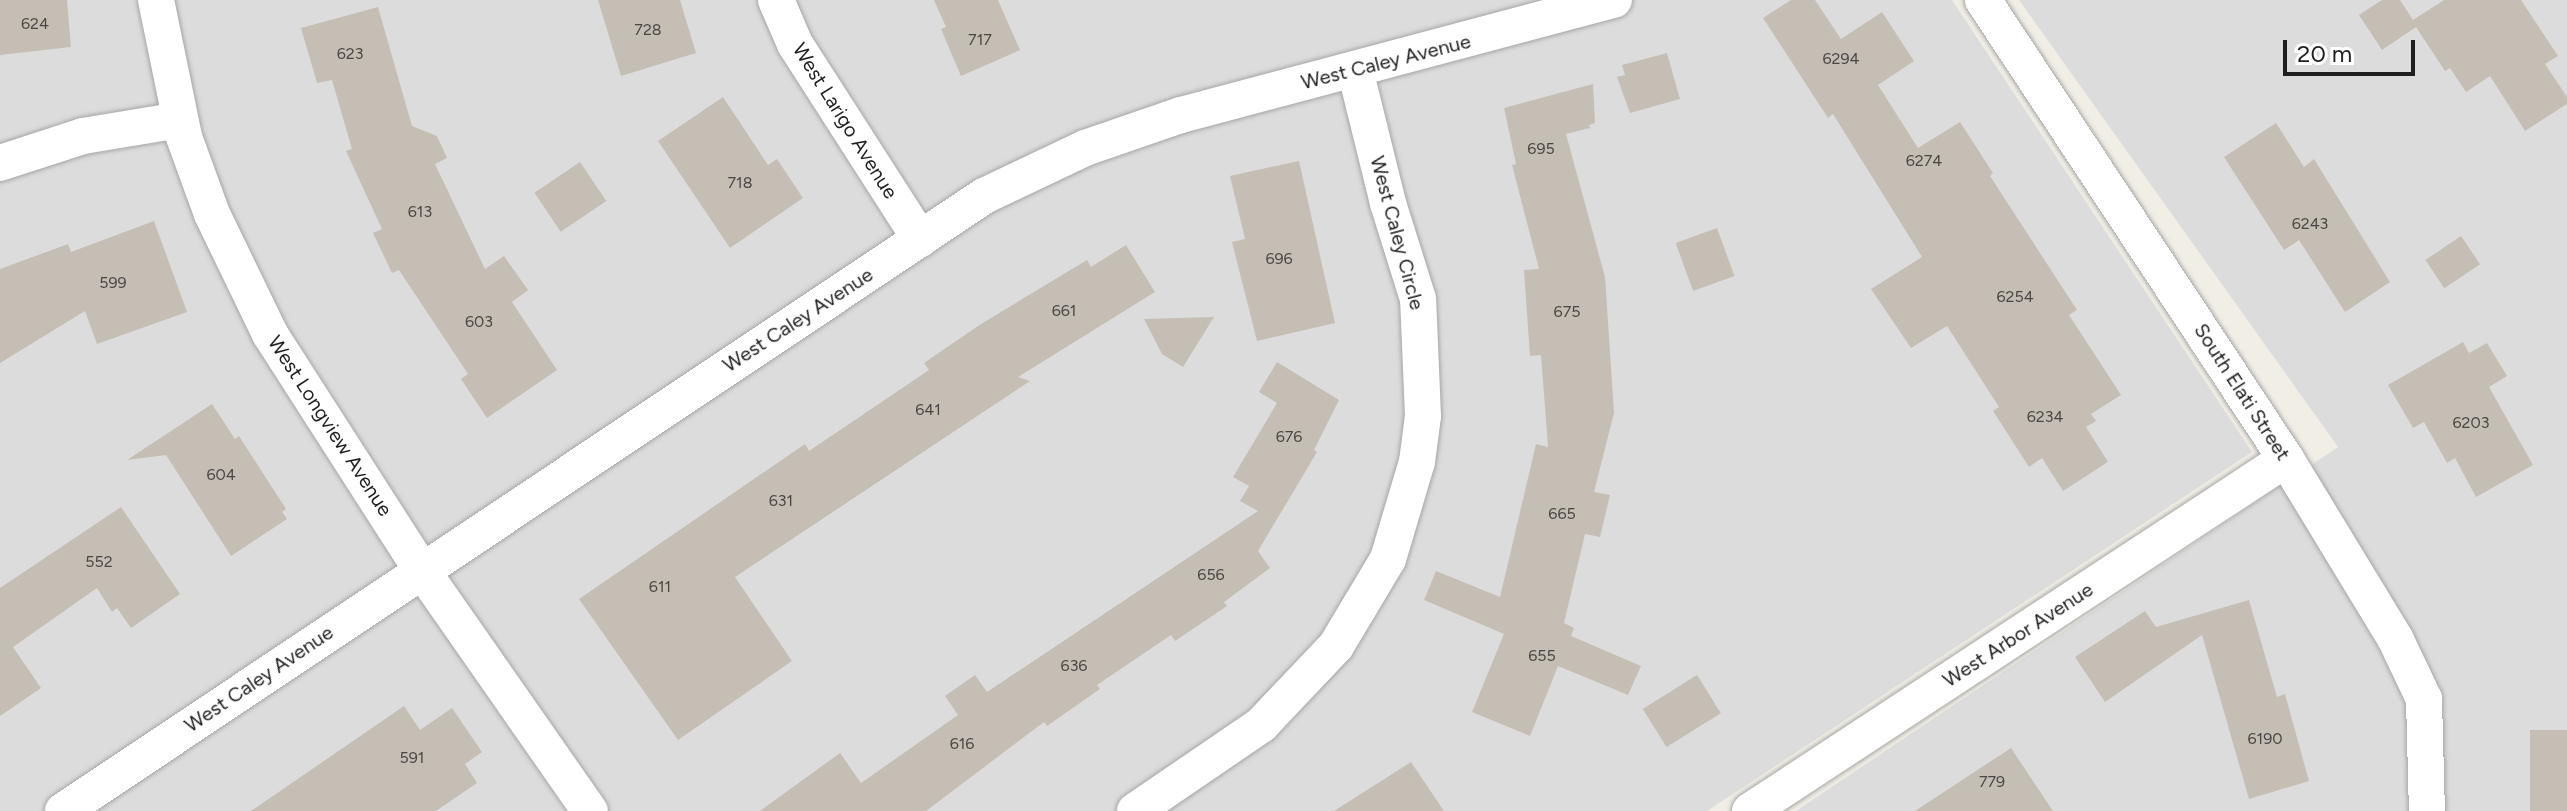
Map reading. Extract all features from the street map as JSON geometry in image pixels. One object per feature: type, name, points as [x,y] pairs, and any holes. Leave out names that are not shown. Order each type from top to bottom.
[{"type":"street","name":"West Longview Avenue","points":[[156,0],[180,120],[212,214],[270,334],[421,569],[590,811]]},
{"type":"street","name":"West Larigo Avenue","points":[[776,0],[795,44],[920,239]]},
{"type":"street","name":"West Caley Avenue","points":[[63,811],[421,569],[984,196],[1085,148],[1181,115],[1614,0]]},
{"type":"street","name":"South Elati Street","points":[[1983,0],[2286,459],[2395,638],[2424,699],[2427,811]]},
{"type":"street","name":"West Caley Circle","points":[[1135,811],[1261,725],[1336,646],[1388,559],[1417,462],[1423,416],[1418,299],[1388,203],[1355,70]]},
{"type":"street","points":[[0,163],[83,136],[180,120]]},
{"type":"street","name":"West Arbor Avenue","points":[[1750,811],[2286,459]]},
{"type":"shaded area","points":[[0,0],[1952,0],[2252,452],[1707,811],[0,811]]},
{"type":"shaded area","points":[[2019,0],[2567,0],[2567,811],[1796,811],[2338,447]]},
{"type":"building","points":[[0,0],[67,0],[71,47],[0,55]]},
{"type":"building","points":[[598,0],[680,0],[696,53],[621,76]]},
{"type":"building","points":[[934,0],[998,0],[1020,50],[961,76],[941,29],[946,27]]},
{"type":"building","points":[[1791,0],[1815,0],[1841,39],[1882,12],[1914,61],[1878,85],[1918,148],[1960,122],[1993,173],[1990,176],[2077,310],[2069,315],[2121,395],[2091,414],[2096,421],[2086,427],[2108,462],[2063,491],[2042,458],[2029,467],[1993,411],[1999,407],[1947,326],[1911,348],[1871,289],[1922,257],[1833,114],[1828,118],[1763,18]]},
{"type":"building","points":[[2382,0],[2400,0],[2413,20],[2444,0],[2521,0],[2558,56],[2545,64],[2567,97],[2567,104],[2525,131],[2490,76],[2466,92],[2450,68],[2445,71],[2416,27],[2382,50],[2359,15]]},
{"type":"building","points":[[378,7],[412,126],[437,136],[447,158],[435,164],[485,269],[504,256],[528,290],[512,302],[557,370],[487,418],[461,379],[468,374],[399,270],[392,273],[373,233],[382,229],[346,151],[352,149],[332,80],[317,83],[301,28]]},
{"type":"building","points":[[1667,53],[1680,99],[1630,113],[1617,77],[1625,75],[1622,65]]},
{"type":"building","points":[[1593,84],[1595,123],[1589,125],[1590,128],[1566,134],[1605,277],[1614,413],[1594,492],[1610,495],[1600,537],[1585,534],[1564,623],[1574,628],[1571,636],[1641,666],[1628,695],[1558,666],[1530,736],[1472,712],[1504,634],[1424,600],[1436,571],[1500,597],[1536,444],[1548,447],[1541,355],[1530,356],[1524,270],[1539,269],[1512,165],[1516,164],[1504,108]]},
{"type":"building","points":[[723,97],[768,165],[777,159],[803,198],[730,248],[658,141]]},
{"type":"building","points":[[2276,123],[2304,167],[2314,159],[2390,282],[2345,312],[2299,240],[2284,250],[2224,157]]},
{"type":"building","points":[[1299,161],[1335,323],[1257,341],[1232,242],[1245,239],[1230,176]]},
{"type":"building","points":[[580,162],[606,201],[561,232],[534,193]]},
{"type":"building","points":[[154,221],[187,312],[97,344],[85,311],[0,363],[0,269],[68,244],[71,252]]},
{"type":"building","points":[[1717,228],[1734,276],[1693,291],[1676,243]]},
{"type":"building","points":[[2461,236],[2480,264],[2444,288],[2425,260]]},
{"type":"building","points":[[1126,245],[1155,292],[1018,377],[1030,381],[735,577],[792,661],[678,740],[579,599],[805,444],[809,451],[929,370],[924,363],[981,324],[1087,260],[1091,267]]},
{"type":"building","points":[[1214,317],[1183,367],[1162,354],[1144,319]]},
{"type":"building","points":[[2463,342],[2469,353],[2487,343],[2507,376],[2489,387],[2533,465],[2476,497],[2455,458],[2447,463],[2424,422],[2413,428],[2388,385]]},
{"type":"building","points":[[1277,362],[1339,400],[1314,450],[1317,452],[1258,551],[1270,568],[1224,602],[1227,606],[1175,641],[1171,635],[1097,685],[1100,689],[1047,726],[1044,722],[926,811],[760,811],[840,753],[861,783],[958,715],[945,696],[975,675],[987,692],[1258,511],[1240,501],[1249,486],[1233,477],[1277,403],[1259,392]]},
{"type":"building","points":[[212,404],[235,439],[239,436],[286,509],[282,512],[287,519],[231,556],[166,455],[127,460]]},
{"type":"building","points":[[121,507],[180,594],[131,628],[117,608],[112,612],[97,588],[13,647],[41,688],[0,716],[0,588]]},
{"type":"building","points":[[2249,600],[2277,697],[2285,694],[2309,781],[2249,799],[2202,635],[2105,702],[2075,657],[2145,611],[2156,627]]},
{"type":"building","points":[[1697,675],[1721,713],[1667,747],[1643,709]]},
{"type":"building","points":[[404,706],[420,730],[452,708],[482,752],[465,764],[477,783],[436,811],[251,811]]},
{"type":"building","points":[[2530,730],[2567,730],[2567,811],[2530,811]]},
{"type":"building","points":[[2011,748],[2053,811],[1915,811]]},
{"type":"building","points":[[1411,762],[1444,811],[1334,811]]}]
